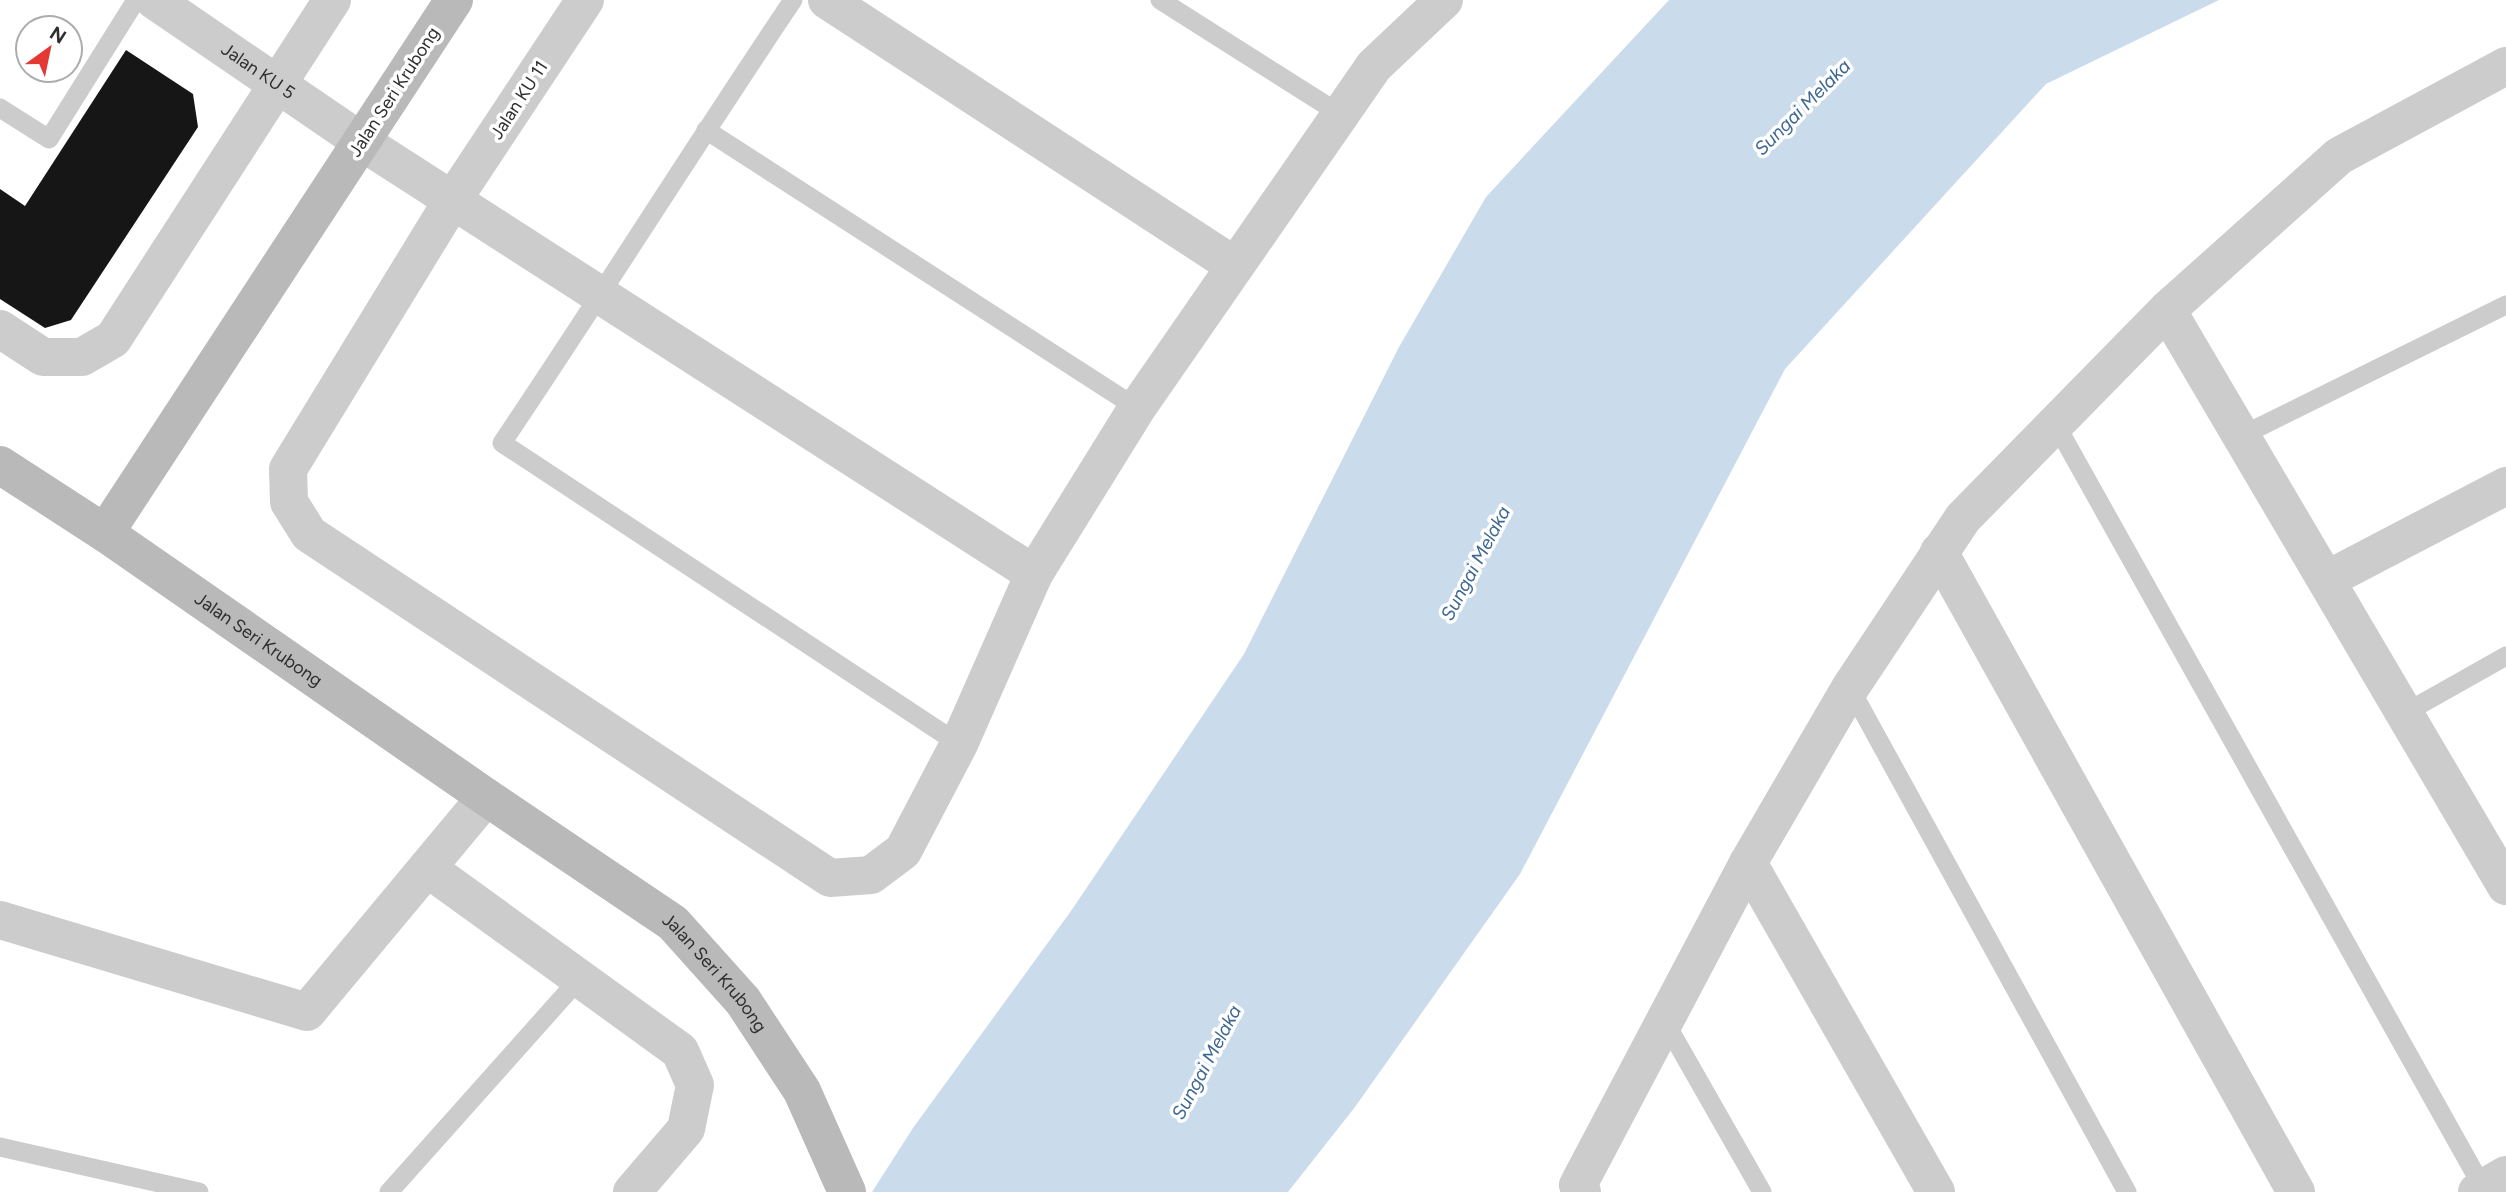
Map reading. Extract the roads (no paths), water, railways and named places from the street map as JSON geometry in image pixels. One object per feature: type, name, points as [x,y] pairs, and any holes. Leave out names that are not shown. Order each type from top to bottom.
[{"type":"street","name":"Jalan KU 5","points":[[154,0],[362,142],[1034,575]]},
{"type":"street","points":[[0,329],[43,357],[82,357],[113,338],[332,0]]},
{"type":"street","name":"Jalan Seri Krubong","points":[[454,0],[105,533],[673,923],[743,1001],[803,1091],[847,1192]]},
{"type":"street","name":"Jalan KU 11","points":[[585,0],[453,201],[288,469],[289,502],[309,534],[830,878],[871,875],[903,851],[959,744],[1034,575],[1137,408],[1374,66],[1444,0]]},
{"type":"street","points":[[827,0],[1235,266]]},
{"type":"street","points":[[1578,1190],[1664,1019],[1748,863],[1850,688],[1963,518],[2167,310],[2339,156],[2503,74]]},
{"type":"street","points":[[2167,310],[2405,713],[2494,839],[2506,886]]},
{"type":"street","points":[[0,465],[105,533]]},
{"type":"street","points":[[2326,580],[2506,486]]},
{"type":"street","points":[[1939,552],[2296,1192]]},
{"type":"street","points":[[0,920],[307,1012],[486,797]]},
{"type":"street","points":[[1748,863],[1936,1192]]},
{"type":"street","points":[[427,868],[680,1051],[695,1085],[686,1129],[632,1192]]},
{"type":"lane","points":[[0,108],[49,139],[136,0]]},
{"type":"lane","points":[[793,0],[706,130],[602,295],[502,443],[959,744]]},
{"type":"lane","points":[[1160,0],[1340,114]]},
{"type":"lane","points":[[706,130],[1137,408]]},
{"type":"lane","points":[[2241,436],[2506,305]]},
{"type":"lane","points":[[2054,423],[2489,1185]]},
{"type":"lane","points":[[2405,713],[2506,656]]},
{"type":"lane","points":[[1850,688],[2127,1192]]},
{"type":"lane","points":[[389,1192],[580,978]]},
{"type":"lane","points":[[1664,1019],[1762,1192]]},
{"type":"lane","points":[[0,1147],[198,1192]]},
{"type":"water","name":"Sungai Melaka","points":[[1669,0],[2219,0],[2046,84],[1785,369],[1520,874],[1355,1107],[1288,1192],[872,1192],[913,1128],[1071,911],[1244,654],[1399,347],[1486,197]]}]
